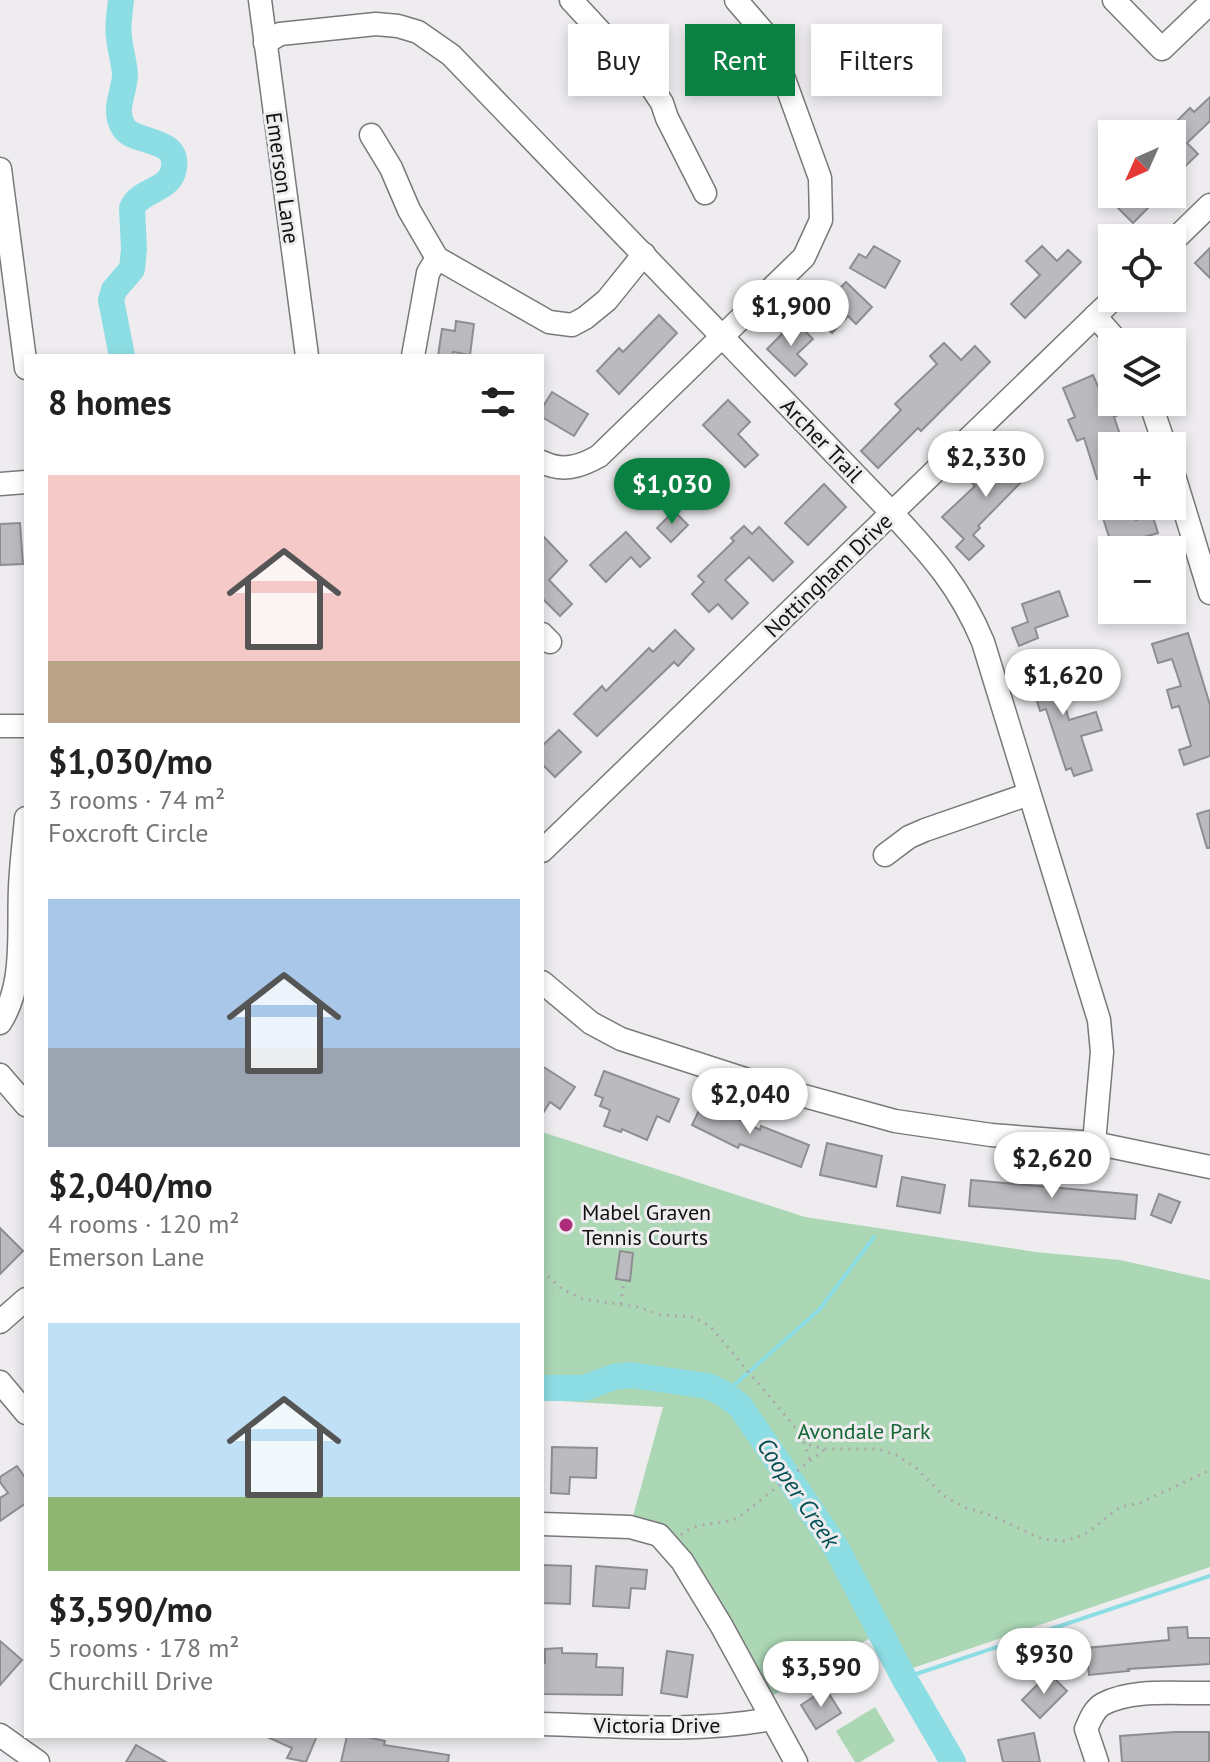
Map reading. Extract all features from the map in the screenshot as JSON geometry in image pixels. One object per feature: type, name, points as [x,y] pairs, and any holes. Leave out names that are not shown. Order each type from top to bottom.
[{"type":"street","name":"Emerson Lane","points":[[260,0],[307,354]]},
{"type":"street","points":[[571,0],[650,85],[662,103],[705,193]]},
{"type":"street","points":[[544,463],[553,468],[567,469],[586,464],[599,456],[804,257],[821,220],[820,178],[775,54],[767,36],[736,0]]},
{"type":"street","points":[[1114,0],[1162,49],[1210,3]]},
{"type":"street","name":"Archer Trail","points":[[265,43],[280,34],[376,24],[418,32],[451,55],[934,558],[955,586],[983,642],[1099,1020],[1102,1052],[1094,1143]]},
{"type":"street","points":[[371,135],[437,258],[549,322],[572,325],[585,318],[607,300],[644,254]]},
{"type":"street","points":[[0,169],[6,270],[24,358]]},
{"type":"street","points":[[1186,228],[1210,205]]},
{"type":"street","points":[[413,354],[428,273],[437,258]]},
{"type":"street","name":"Nottingham Drive","points":[[544,849],[1099,312]]},
{"type":"street","points":[[1095,316],[1106,328]]},
{"type":"street","points":[[0,484],[24,482]]},
{"type":"street","points":[[1186,515],[1210,593]]},
{"type":"street","points":[[0,726],[24,726]]},
{"type":"street","points":[[885,855],[909,837],[925,830],[1029,794]]},
{"type":"street","points":[[0,1023],[9,1009],[18,969],[9,948],[24,833]]},
{"type":"street","points":[[544,984],[591,1023],[621,1039],[757,1083],[895,1121],[991,1135],[1094,1143],[1210,1167]]},
{"type":"street","points":[[0,1075],[24,1103]]},
{"type":"street","points":[[0,1322],[24,1301]]},
{"type":"street","points":[[0,1382],[24,1411]]},
{"type":"street","points":[[544,1524],[630,1527],[659,1535],[721,1625],[796,1762]]},
{"type":"street","points":[[1097,1762],[1086,1729],[1092,1715],[1102,1704],[1134,1696],[1210,1693]]},
{"type":"street","name":"Victoria Drive","points":[[544,1724],[739,1725],[771,1719]]},
{"type":"street","points":[[0,1735],[38,1762]]},
{"type":"path","points":[[544,1273],[562,1289],[583,1299],[621,1304],[661,1315],[694,1317],[710,1326],[804,1440],[817,1448],[878,1449],[896,1455],[916,1468],[944,1496],[1042,1539],[1065,1541],[1084,1535],[1120,1507],[1140,1503],[1210,1470]]},
{"type":"path","points":[[621,1304],[624,1280]]},
{"type":"path","points":[[804,1440],[810,1461]]},
{"type":"path","points":[[669,1546],[686,1529],[726,1523],[738,1518],[826,1449]]},
{"type":"green space","name":"Avondale Park","points":[[544,1133],[805,1217],[1036,1252],[1120,1260],[1210,1280],[1210,1567],[901,1672],[877,1634],[762,1702],[682,1561],[630,1527],[663,1407],[544,1400]]},
{"type":"green space","points":[[875,1707],[895,1741],[855,1762],[836,1731]]},
{"type":"building","points":[[1210,97],[1210,121],[1187,143],[1198,154],[1186,166],[1186,120],[1178,120],[1190,108],[1194,112]]},
{"type":"building","points":[[1118,208],[1148,208],[1133,223]]},
{"type":"building","points":[[874,246],[900,261],[885,288],[850,268],[859,254],[866,258]]},
{"type":"building","points":[[1042,246],[1057,261],[1068,250],[1081,262],[1025,318],[1011,304],[1040,275],[1026,261]]},
{"type":"building","points":[[1210,248],[1210,278],[1195,263]]},
{"type":"building","points":[[846,282],[872,307],[856,324],[848,316],[832,333],[822,323],[830,314],[822,307]]},
{"type":"building","points":[[659,315],[677,333],[619,394],[597,371],[619,348],[623,352]]},
{"type":"building","points":[[456,321],[474,324],[470,354],[438,354],[442,329],[455,331]]},
{"type":"building","points":[[795,321],[813,339],[797,354],[807,364],[795,376],[767,349]]},
{"type":"building","points":[[944,343],[961,360],[975,346],[990,362],[921,431],[918,428],[878,468],[861,451],[901,410],[895,404],[937,364],[930,356]]},
{"type":"building","points":[[1093,375],[1098,387],[1098,416],[1116,416],[1119,432],[1098,432],[1097,479],[1084,438],[1077,441],[1068,420],[1075,417],[1063,388]]},
{"type":"building","points":[[552,392],[588,414],[574,436],[544,418],[544,405]]},
{"type":"building","points":[[728,400],[750,422],[738,434],[758,455],[745,467],[703,425]]},
{"type":"building","points":[[1013,448],[1034,469],[978,526],[980,528],[973,535],[984,546],[969,560],[956,547],[964,539],[942,517],[975,486],[971,482],[984,469],[988,473]]},
{"type":"building","points":[[696,472],[697,494],[676,496],[674,473]]},
{"type":"building","points":[[824,484],[846,507],[808,545],[785,523]]},
{"type":"building","points":[[674,511],[688,525],[671,542],[657,528]]},
{"type":"building","points":[[1104,520],[1154,520],[1158,533],[1148,536],[1109,536]]},
{"type":"building","points":[[20,523],[23,564],[0,565],[0,524]]},
{"type":"building","points":[[744,526],[752,534],[759,527],[793,562],[773,581],[749,557],[725,580],[748,603],[732,619],[718,604],[709,612],[692,594],[704,582],[698,576],[734,541],[731,538]]},
{"type":"building","points":[[626,532],[650,558],[640,567],[631,557],[606,582],[590,565]]},
{"type":"building","points":[[544,537],[567,561],[549,580],[572,604],[560,616],[544,600]]},
{"type":"building","points":[[1059,591],[1068,616],[1035,628],[1038,638],[1019,646],[1012,628],[1028,622],[1022,604]]},
{"type":"building","points":[[675,630],[694,649],[678,666],[674,662],[597,736],[574,714],[602,686],[606,691],[649,648],[653,652]]},
{"type":"building","points":[[1188,633],[1210,705],[1210,756],[1184,765],[1179,750],[1191,746],[1179,706],[1172,708],[1167,690],[1181,686],[1172,659],[1158,663],[1152,644]]},
{"type":"building","points":[[1051,658],[1069,720],[1096,712],[1102,730],[1081,736],[1092,770],[1074,776],[1071,768],[1066,770],[1046,709],[1040,711],[1026,665]]},
{"type":"building","points":[[559,730],[581,752],[555,777],[544,766],[544,744]]},
{"type":"building","points":[[1210,810],[1210,848],[1207,848],[1197,814]]},
{"type":"building","points":[[544,1067],[575,1087],[560,1109],[550,1102],[544,1112]]},
{"type":"building","points":[[604,1071],[679,1099],[669,1122],[657,1116],[647,1140],[622,1129],[621,1132],[604,1126],[610,1110],[600,1106],[603,1098],[595,1095]]},
{"type":"building","points":[[703,1102],[760,1130],[761,1126],[809,1145],[801,1167],[740,1144],[738,1148],[692,1125]]},
{"type":"building","points":[[827,1143],[882,1156],[876,1187],[820,1175]]},
{"type":"building","points":[[902,1177],[945,1185],[940,1213],[897,1206]]},
{"type":"building","points":[[971,1180],[1137,1195],[1135,1219],[969,1206]]},
{"type":"building","points":[[1159,1194],[1180,1202],[1171,1223],[1151,1215]]},
{"type":"building","points":[[0,1228],[23,1251],[0,1274]]},
{"type":"building","points":[[620,1251],[633,1253],[630,1281],[616,1279]]},
{"type":"building","points":[[552,1447],[597,1448],[596,1478],[570,1477],[569,1494],[551,1493]]},
{"type":"building","points":[[17,1466],[24,1476],[24,1504],[0,1521],[0,1498],[8,1493],[0,1477]]},
{"type":"building","points":[[544,1565],[571,1566],[570,1604],[544,1603]]},
{"type":"building","points":[[596,1566],[647,1570],[645,1589],[631,1588],[629,1608],[593,1606]]},
{"type":"building","points":[[1187,1627],[1188,1638],[1210,1638],[1210,1664],[1128,1669],[1089,1675],[1086,1648],[1169,1640],[1168,1628]]},
{"type":"building","points":[[0,1641],[22,1660],[0,1685]]},
{"type":"building","points":[[562,1648],[562,1653],[597,1654],[596,1667],[623,1668],[622,1695],[544,1694],[545,1649]]},
{"type":"building","points":[[667,1651],[693,1655],[687,1697],[661,1693]]},
{"type":"building","points":[[1049,1673],[1067,1691],[1040,1718],[1022,1700]]},
{"type":"building","points":[[826,1689],[841,1713],[816,1729],[801,1705]]},
{"type":"building","points":[[1209,1732],[1209,1762],[1122,1762],[1120,1736]]},
{"type":"building","points":[[1034,1733],[1040,1762],[1003,1762],[998,1740]]},
{"type":"building","points":[[270,1738],[316,1738],[306,1762],[287,1758],[292,1748]]},
{"type":"building","points":[[347,1738],[372,1738],[385,1741],[384,1745],[449,1755],[448,1762],[341,1762]]},
{"type":"building","points":[[136,1745],[166,1762],[126,1762]]},
{"type":"waterway","name":"Cooper Creek","points":[[121,0],[118,32],[125,74],[119,108],[121,121],[130,133],[165,147],[174,160],[170,178],[141,197],[132,208],[132,269],[114,290],[111,300],[122,354]]},
{"type":"waterway","points":[[724,1394],[819,1310],[874,1237]]},
{"type":"waterway","name":"Cooper Creek","points":[[544,1388],[584,1388],[614,1377],[630,1375],[708,1386],[740,1406],[837,1549],[904,1678],[953,1762]]},
{"type":"waterway","points":[[904,1678],[1210,1576]]},
{"type":"place","name":"Mabel Graven Tennis Courts","points":[[566,1225]]}]
